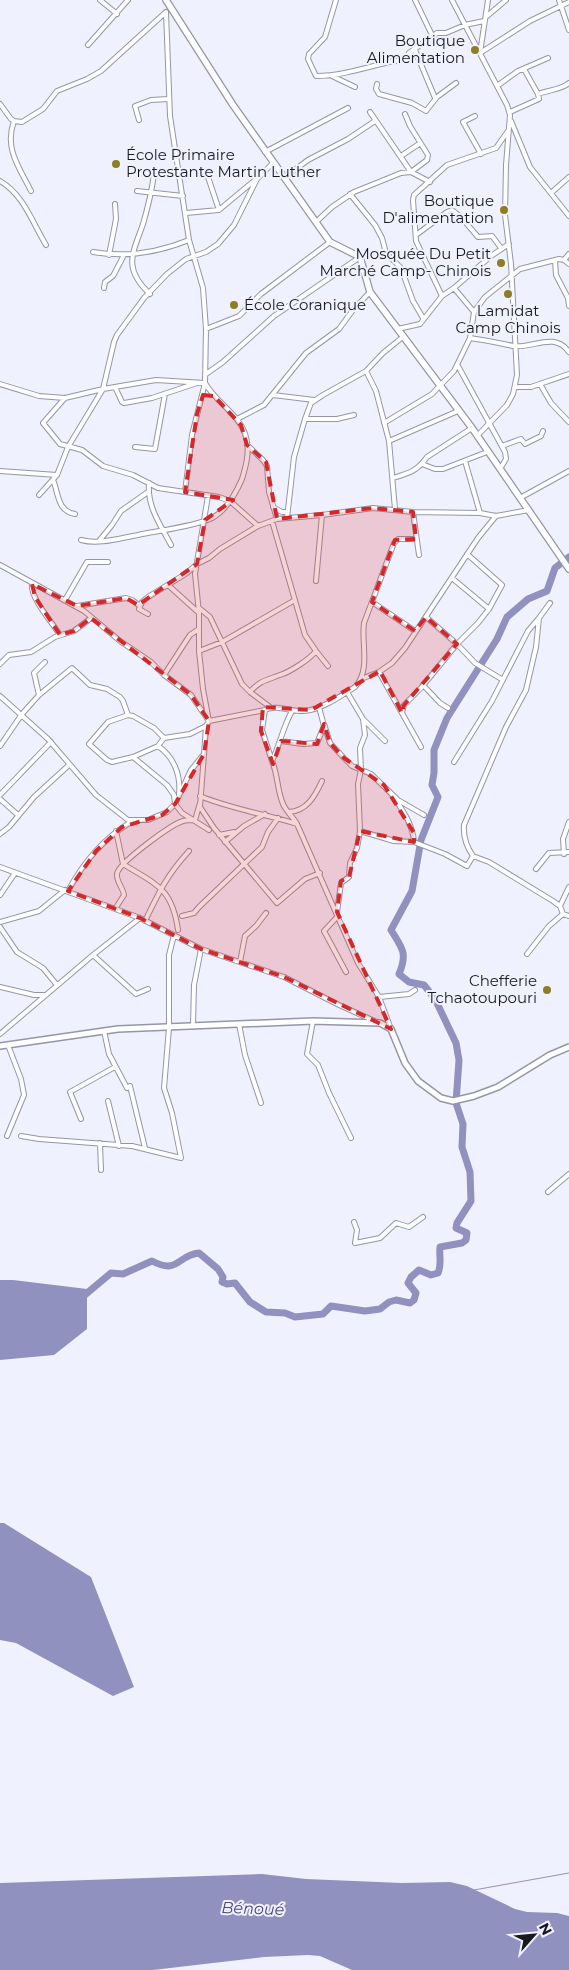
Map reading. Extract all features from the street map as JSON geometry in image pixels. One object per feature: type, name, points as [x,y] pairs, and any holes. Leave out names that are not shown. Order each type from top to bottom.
[{"type":"main road","points":[[166,0],[168,10],[273,163],[330,242],[360,257],[370,292],[472,428],[476,437],[568,568]]},
{"type":"street","points":[[100,0],[117,14]]},
{"type":"street","points":[[88,45],[128,0]]},
{"type":"street","points":[[336,0],[325,37],[308,56],[314,75],[332,76],[392,61],[404,61],[408,58],[409,53],[432,35],[439,32],[446,33],[485,19],[506,0]]},
{"type":"street","points":[[415,0],[432,35]]},
{"type":"street","points":[[452,0],[510,112],[505,214],[512,275],[514,346],[517,376],[515,387],[507,405],[490,425],[476,437]]},
{"type":"street","points":[[480,53],[488,0]]},
{"type":"street","points":[[558,0],[569,30]]},
{"type":"street","points":[[480,53],[530,20],[569,2]]},
{"type":"street","points":[[168,10],[169,99],[172,134],[189,240],[203,288],[206,329],[206,383],[192,435],[185,492]]},
{"type":"street","points":[[0,104],[14,121],[22,122],[44,109],[57,91],[101,71],[168,10]]},
{"type":"street","points":[[415,50],[435,98]]},
{"type":"street","points":[[497,86],[518,71],[548,58]]},
{"type":"street","points":[[510,112],[537,101],[538,94],[524,69]]},
{"type":"street","points":[[332,76],[355,87]]},
{"type":"street","points":[[377,84],[376,90],[379,94],[412,104],[426,111],[435,98],[456,83]]},
{"type":"street","points":[[538,94],[568,85]]},
{"type":"street","points":[[138,120],[135,106],[151,100],[169,99]]},
{"type":"street","points":[[266,152],[348,108]]},
{"type":"street","points":[[370,112],[411,172],[430,182]]},
{"type":"street","points":[[316,222],[350,194],[376,182],[401,173],[411,172],[428,158],[405,114]]},
{"type":"street","points":[[475,116],[463,122],[481,154]]},
{"type":"street","points":[[510,119],[530,167],[569,216]]},
{"type":"street","points":[[14,121],[11,131],[11,147],[31,191]]},
{"type":"street","points":[[284,178],[308,160],[348,139],[375,121]]},
{"type":"street","points":[[442,296],[418,246],[413,197],[449,164],[481,154],[498,146],[508,129]]},
{"type":"street","points":[[401,156],[419,144]]},
{"type":"street","points":[[186,213],[219,210],[257,179],[273,163]]},
{"type":"street","points":[[150,294],[137,279],[132,255],[151,193],[154,171]]},
{"type":"street","points":[[208,177],[219,210]]},
{"type":"street","points":[[551,193],[569,177]]},
{"type":"street","points":[[39,495],[57,475],[68,447],[103,389],[115,338],[167,274],[181,262],[210,250],[231,229],[257,179]]},
{"type":"street","points":[[0,181],[14,191],[28,210],[46,245]]},
{"type":"street","points":[[136,191],[183,196]]},
{"type":"street","points":[[350,194],[375,225],[382,238],[386,253],[401,268],[414,301],[424,318]]},
{"type":"street","points":[[109,255],[116,219],[115,204]]},
{"type":"street","points":[[416,235],[452,210],[461,217],[478,237],[492,236],[501,248]]},
{"type":"street","points":[[93,252],[109,255],[132,255],[171,247],[189,240]]},
{"type":"street","points":[[206,329],[239,316],[261,294],[330,242]]},
{"type":"street","points":[[398,329],[420,324],[442,296],[501,248],[509,244]]},
{"type":"street","points":[[564,260],[569,254]]},
{"type":"street","points":[[104,288],[104,282],[113,276],[124,255]]},
{"type":"street","points":[[206,374],[223,362],[274,316],[360,257]]},
{"type":"street","points":[[555,260],[556,275],[568,298],[569,306]]},
{"type":"street","points":[[384,422],[422,401],[440,387],[458,366],[470,338],[474,312],[481,301],[522,267],[555,260],[564,260],[569,264]]},
{"type":"street","points":[[454,288],[474,312]]},
{"type":"street","points":[[237,419],[264,405],[306,353],[339,329],[370,292]]},
{"type":"street","points":[[287,518],[294,457],[305,418],[314,400],[366,371],[383,353],[404,336]]},
{"type":"street","points":[[470,338],[491,340],[514,346],[554,341],[561,343],[569,352]]},
{"type":"street","points":[[458,366],[502,446],[506,459],[500,469]]},
{"type":"street","points":[[366,371],[376,391],[389,441],[394,509]]},
{"type":"street","points":[[515,387],[527,388],[569,374]]},
{"type":"street","points":[[0,384],[38,396],[65,398],[115,386],[156,380],[206,383]]},
{"type":"street","points":[[115,386],[124,404],[165,394],[197,383]]},
{"type":"street","points":[[81,540],[99,541],[163,530],[205,520],[215,516],[236,494],[245,469],[248,445],[244,430],[237,419],[214,396],[206,383]]},
{"type":"street","points":[[540,384],[551,403],[569,422]]},
{"type":"street","points":[[135,447],[155,449],[165,394]]},
{"type":"street","points":[[203,395],[214,396]]},
{"type":"street","points":[[273,395],[314,400]]},
{"type":"street","points":[[65,398],[43,423],[60,444],[82,450],[103,466],[133,475],[158,488],[230,501],[258,526]]},
{"type":"street","points":[[389,441],[458,410]]},
{"type":"street","points":[[305,418],[337,419],[354,415]]},
{"type":"street","points":[[393,478],[413,472],[427,457],[472,428]]},
{"type":"street","points":[[502,446],[521,439],[525,444],[542,436],[543,431]]},
{"type":"street","points":[[248,445],[266,462],[274,520],[305,635],[328,666]]},
{"type":"street","points":[[422,464],[439,470],[487,452]]},
{"type":"street","points":[[465,461],[480,514]]},
{"type":"street","points":[[520,498],[569,471]]},
{"type":"street","points":[[0,472],[57,475]]},
{"type":"street","points":[[53,480],[62,508],[68,513],[75,514]]},
{"type":"street","points":[[149,483],[148,492],[151,508],[171,544]]},
{"type":"street","points":[[99,541],[121,511],[148,492]]},
{"type":"street","points":[[208,496],[195,574],[199,611],[199,651],[209,721],[206,726],[200,796],[202,812],[219,835],[277,902],[305,878],[320,873]]},
{"type":"street","points":[[273,507],[282,512],[287,512]]},
{"type":"street","points":[[140,606],[148,597],[197,564],[258,526],[274,520],[322,516],[369,508],[496,516],[529,510]]},
{"type":"street","points":[[413,512],[416,539],[420,550],[419,555]]},
{"type":"street","points":[[316,581],[322,516]]},
{"type":"street","points":[[209,721],[270,708],[306,711],[319,707],[355,687],[362,678],[379,672],[392,663],[405,648],[467,554],[496,516]]},
{"type":"street","points":[[360,681],[365,648],[362,637],[363,630],[395,541],[416,539]]},
{"type":"street","points":[[402,713],[404,705],[424,685],[457,644],[489,609],[502,585],[467,554]]},
{"type":"street","points":[[65,600],[87,562],[108,562]]},
{"type":"street","points":[[1,567],[77,606],[120,642],[151,662],[164,675],[191,695],[209,721]]},
{"type":"street","points":[[452,578],[489,609]]},
{"type":"street","points":[[32,584],[35,597],[60,634]]},
{"type":"street","points":[[168,585],[199,611],[210,617],[240,680],[250,692],[270,708]]},
{"type":"street","points":[[77,606],[126,598],[132,600],[140,606],[139,609],[148,614]]},
{"type":"street","points":[[199,651],[222,642],[296,600]]},
{"type":"street","points":[[372,602],[415,631]]},
{"type":"street","points":[[454,762],[503,680],[528,630],[550,603]]},
{"type":"street","points":[[426,617],[457,644],[475,664],[503,680]]},
{"type":"street","points":[[0,664],[9,655],[31,652],[60,634],[74,631],[91,618]]},
{"type":"street","points":[[539,618],[536,647],[526,690],[506,727],[464,825],[463,835],[468,850],[473,856],[489,862],[560,906],[563,914]]},
{"type":"street","points":[[164,675],[190,635],[199,629]]},
{"type":"street","points":[[250,692],[259,682],[288,672],[301,662],[310,659],[316,651]]},
{"type":"street","points":[[39,695],[34,673],[45,662]]},
{"type":"street","points":[[0,746],[22,714],[39,695],[72,668],[90,685],[107,689],[120,697],[124,701],[128,715]]},
{"type":"street","points":[[379,672],[421,747]]},
{"type":"street","points":[[424,685],[440,703],[448,708]]},
{"type":"street","points":[[346,692],[363,718],[385,741]]},
{"type":"street","points":[[0,696],[51,742],[96,795],[123,818],[132,821],[153,819],[167,812],[175,804],[191,770],[204,754]]},
{"type":"street","points":[[319,707],[326,737],[333,747],[352,766],[371,774],[398,800],[424,815]]},
{"type":"street","points":[[265,710],[262,730],[277,774],[284,808],[297,824],[358,963],[380,997],[405,1063],[418,1081],[435,1094],[455,1100],[480,1095],[498,1087],[550,1055],[569,1047]]},
{"type":"street","points":[[272,760],[292,711]]},
{"type":"street","points":[[164,738],[154,728],[128,715],[108,722],[89,744],[107,760],[112,762],[134,757],[158,746],[164,738],[190,734],[206,726]]},
{"type":"street","points":[[346,972],[324,931],[338,914],[341,883],[349,877],[350,862],[357,848],[360,831],[358,784],[361,770],[360,748],[365,735],[363,718]]},
{"type":"street","points":[[281,741],[315,744],[322,734],[324,724]]},
{"type":"street","points":[[0,795],[51,742]]},
{"type":"street","points":[[158,746],[168,754],[175,766],[179,780],[178,796]]},
{"type":"street","points":[[134,757],[167,784],[174,795],[175,804],[182,813],[209,830]]},
{"type":"street","points":[[0,834],[10,827],[34,798],[69,765]]},
{"type":"street","points":[[289,812],[300,810],[310,802],[322,781]]},
{"type":"street","points":[[384,786],[403,811],[414,833],[414,842]]},
{"type":"street","points":[[200,796],[226,806],[265,814],[297,824]]},
{"type":"street","points":[[0,799],[18,815]]},
{"type":"street","points":[[195,820],[200,803]]},
{"type":"street","points":[[225,842],[236,832],[265,814]]},
{"type":"street","points":[[182,916],[194,913],[262,847],[268,832],[278,818]]},
{"type":"street","points":[[114,909],[124,896],[116,876],[117,871],[123,864],[157,837],[183,820],[195,820]]},
{"type":"street","points":[[0,922],[39,911],[67,891],[87,861],[116,831],[132,821]]},
{"type":"street","points":[[564,854],[563,839],[569,822]]},
{"type":"street","points":[[116,831],[123,864],[161,887],[174,908],[178,930]]},
{"type":"street","points":[[360,831],[394,841],[414,842],[467,866],[473,856]]},
{"type":"street","points":[[219,835],[236,832]]},
{"type":"street","points":[[145,921],[161,887],[189,851]]},
{"type":"street","points":[[536,869],[549,853],[564,854],[569,852]]},
{"type":"street","points":[[0,868],[140,918],[164,928],[201,948],[300,984],[339,1006],[391,1029]]},
{"type":"street","points":[[0,895],[15,873]]},
{"type":"street","points":[[560,906],[569,887]]},
{"type":"street","points":[[240,962],[245,936],[266,913]]},
{"type":"street","points":[[563,914],[569,916]]},
{"type":"street","points":[[527,954],[549,926],[563,914]]},
{"type":"street","points":[[0,1034],[44,995],[140,918]]},
{"type":"street","points":[[0,927],[17,952],[43,968],[57,985]]},
{"type":"street","points":[[21,1136],[145,1148],[180,1158],[172,1113],[164,1091],[169,1028],[169,955],[174,935]]},
{"type":"street","points":[[193,1025],[194,985],[201,948]]},
{"type":"street","points":[[93,955],[136,994],[148,990]]},
{"type":"street","points":[[0,987],[34,995],[44,995]]},
{"type":"street","points":[[380,997],[409,994],[415,990]]},
{"type":"street","points":[[0,1046],[104,1031],[193,1025],[313,1021],[380,1024]]},
{"type":"street","points":[[313,1021],[307,1054],[318,1065],[352,1138]]},
{"type":"street","points":[[239,1024],[246,1055],[261,1103]]},
{"type":"street","points":[[104,1031],[109,1054],[128,1087],[145,1148]]},
{"type":"street","points":[[7,1136],[24,1095],[21,1079],[8,1045]]},
{"type":"street","points":[[81,1120],[70,1092],[115,1067]]},
{"type":"street","points":[[108,1101],[118,1146]]},
{"type":"street","points":[[100,1144],[100,1170]]},
{"type":"street","points":[[548,1192],[569,1174]]},
{"type":"street","points":[[354,1222],[357,1230],[355,1243],[380,1238],[396,1223],[410,1227],[423,1216]]},
{"type":"highlighted area","points":[[203,395],[214,396],[241,425],[247,445],[266,462],[277,519],[373,508],[413,512],[416,539],[395,540],[372,602],[415,631],[426,617],[457,644],[404,705],[402,713],[380,671],[311,710],[263,707],[261,731],[273,764],[281,741],[317,744],[324,724],[330,743],[344,758],[384,785],[414,833],[414,842],[360,831],[349,877],[341,881],[337,912],[391,1029],[284,977],[201,949],[140,918],[68,891],[96,851],[122,827],[162,815],[175,804],[204,754],[209,721],[191,695],[91,618],[74,631],[60,635],[35,597],[32,584],[77,606],[126,598],[138,605],[197,564],[205,520],[233,500],[185,492],[197,414]]},
{"type":"water","points":[[0,1280],[87,1289],[87,1329],[54,1355],[0,1360]]},
{"type":"water","points":[[0,1523],[4,1523],[91,1577],[134,1687],[113,1696],[16,1643],[0,1640]]},
{"type":"water","name":"Bénoué","points":[[262,1874],[306,1879],[402,1883],[450,1882],[467,1886],[515,1909],[569,1916],[569,1970],[352,1970],[320,1956],[308,1955],[264,1957],[153,1970],[0,1970],[0,1883]]},
{"type":"waterway","points":[[80,1299],[111,1273],[123,1274],[152,1261],[161,1265],[173,1265],[192,1254],[199,1253],[218,1269],[223,1277],[222,1282],[227,1284],[235,1283],[250,1302],[266,1312],[285,1313],[295,1317],[323,1314],[331,1306],[365,1311],[380,1309],[389,1302],[396,1300],[410,1303],[414,1300],[416,1293],[408,1283],[411,1277],[419,1270],[431,1275],[438,1273],[440,1247],[462,1243],[466,1240],[467,1233],[456,1228],[457,1223],[471,1201],[470,1172],[462,1147],[463,1124],[456,1103],[459,1060],[456,1043],[435,999],[424,985],[409,982],[399,974],[403,956],[391,930],[412,891],[421,840],[438,797],[432,785],[434,750],[447,718],[497,639],[507,617],[528,599],[547,591],[555,568],[569,557]]},
{"type":"waterway","points":[[474,1890],[569,1873]]},
{"type":"place","name":"Boutique Alimentation","points":[[475,50]]},
{"type":"place","name":"École Primaire Protestante Martin Luther","points":[[116,164]]},
{"type":"place","name":"Boutique D'alimentation","points":[[504,210]]},
{"type":"place","name":"Mosquée Du Petit Marché Camp- Chinois","points":[[501,263]]},
{"type":"place","name":"Lamidat Camp Chinois","points":[[508,294]]},
{"type":"place","name":"École Coranique","points":[[234,305]]},
{"type":"place","name":"Chefferie Tchaotoupouri","points":[[547,990]]}]
